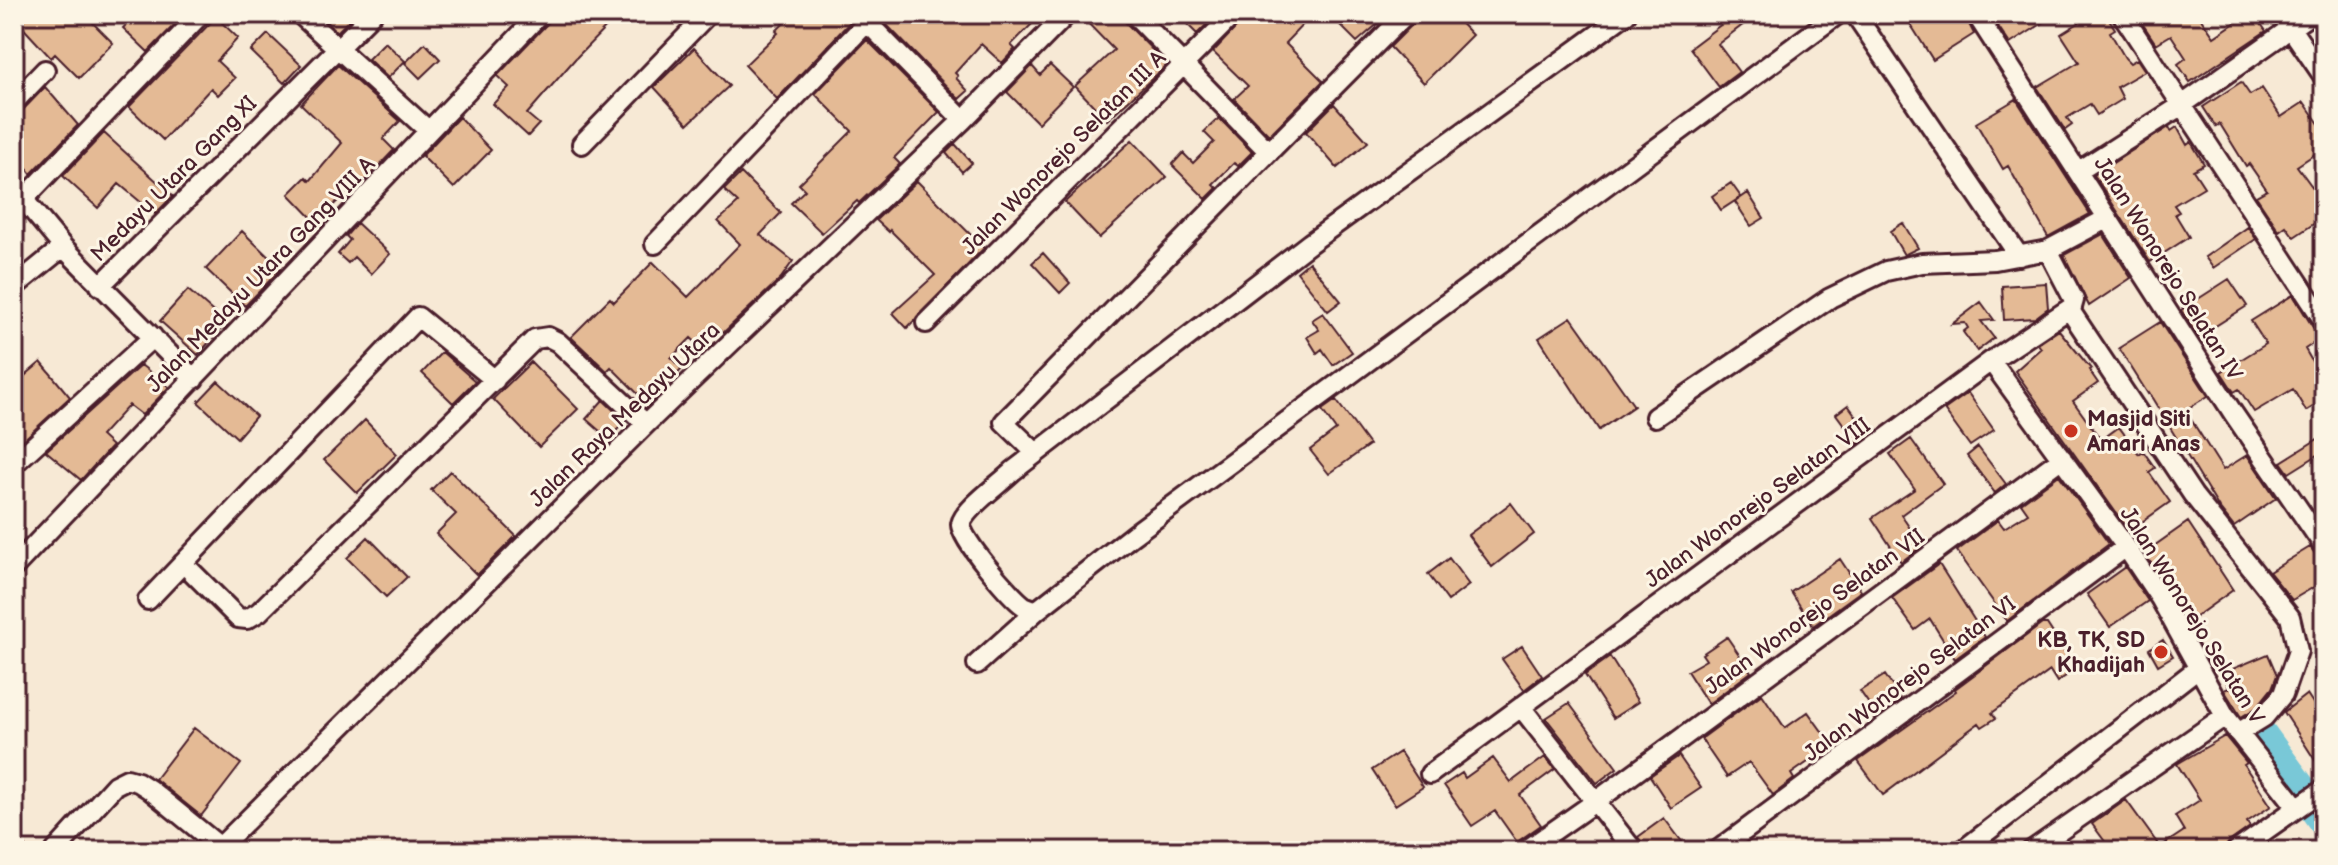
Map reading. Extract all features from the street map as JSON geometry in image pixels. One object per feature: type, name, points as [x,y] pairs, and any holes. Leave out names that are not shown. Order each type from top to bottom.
[{"type":"street","points":[[194,379],[63,247],[19,194],[201,14]]},
{"type":"street","points":[[300,14],[429,131]]},
{"type":"street","name":"Medayu Utara Gang XI","points":[[100,286],[372,14]]},
{"type":"street","name":"Jalan Medayu Utara Gang VIII A","points":[[14,567],[540,14]]},
{"type":"street","points":[[582,144],[708,14]]},
{"type":"street","name":"Jalan Raya Medayu Utara","points":[[218,849],[646,424],[963,120],[1067,14]]},
{"type":"street","points":[[1134,14],[1269,152]]},
{"type":"street","name":"Jalan Wonorejo Selatan III A","points":[[926,323],[1234,14]]},
{"type":"street","points":[[1036,453],[1004,422],[1406,14]]},
{"type":"street","points":[[1036,611],[1025,607],[961,532],[961,522],[968,512],[1036,453],[1310,243],[1626,14]]},
{"type":"street","points":[[977,664],[1036,611],[1133,535],[1838,14]]},
{"type":"street","points":[[1855,14],[2019,256]]},
{"type":"street","name":"Jalan Wonorejo Selatan IV","points":[[1976,14],[2233,413],[2324,546]]},
{"type":"street","points":[[2122,14],[2324,321]]},
{"type":"street","points":[[2079,171],[2182,105],[2286,21],[2311,14]]},
{"type":"street","points":[[655,244],[867,17],[963,120]]},
{"type":"street","points":[[2286,21],[2324,77]]},
{"type":"street","points":[[14,102],[45,70]]},
{"type":"street","points":[[1655,417],[1858,282],[1886,271],[1922,263],[1995,260],[2048,250],[2108,218]]},
{"type":"street","points":[[14,287],[63,247]]},
{"type":"street","points":[[1991,361],[2064,313],[2074,300],[2048,250]]},
{"type":"street","points":[[2064,313],[2193,495],[2290,617],[2298,651],[2283,694],[2264,717],[2238,733]]},
{"type":"street","points":[[148,600],[418,317],[495,380]]},
{"type":"street","points":[[14,464],[153,337]]},
{"type":"street","points":[[183,563],[238,618],[247,619],[259,612],[535,339],[548,337],[558,342],[646,424]]},
{"type":"street","name":"Jalan Wonorejo Selatan V","points":[[1991,361],[2160,598],[2225,716],[2238,733],[2313,797]]},
{"type":"street","name":"Jalan Wonorejo Selatan VIII","points":[[1430,774],[1991,361]]},
{"type":"street","name":"Jalan Wonorejo Selatan VII","points":[[1525,851],[2062,458]]},
{"type":"street","name":"Jalan Wonorejo Selatan VI","points":[[1719,850],[2126,547]]},
{"type":"street","points":[[1962,851],[2197,669]]},
{"type":"street","points":[[1521,707],[1634,851]]},
{"type":"street","points":[[2031,851],[2225,716]]},
{"type":"street","points":[[55,851],[115,785],[127,779],[149,789],[218,849]]},
{"type":"street","points":[[2243,845],[2313,797]]},
{"type":"building","points":[[14,14],[84,14],[113,43],[79,78],[55,54],[51,58],[14,18]]},
{"type":"building","points":[[137,14],[170,14],[178,21],[148,52],[123,28]]},
{"type":"building","points":[[318,14],[355,14],[337,32]]},
{"type":"building","points":[[552,14],[619,14],[527,114],[539,124],[528,136],[493,104],[509,87],[497,76],[549,22]]},
{"type":"building","points":[[793,14],[847,14],[850,22],[777,99],[745,65]]},
{"type":"building","points":[[887,14],[1042,14],[1011,45],[1015,49],[1002,63],[981,44],[955,73],[968,91],[959,99],[884,22]]},
{"type":"building","points":[[1079,14],[1122,14],[1125,22],[1167,65],[1107,120],[1075,86],[1114,50]]},
{"type":"building","points":[[1177,14],[1217,14],[1197,34]]},
{"type":"building","points":[[1249,14],[1313,14],[1285,43],[1323,81],[1269,135],[1234,99],[1248,86],[1213,52]]},
{"type":"building","points":[[1329,14],[1389,14],[1357,42]]},
{"type":"building","points":[[1418,14],[1452,14],[1472,35],[1424,83],[1390,47],[1415,22]]},
{"type":"building","points":[[1723,14],[1757,14],[1718,44],[1739,72],[1719,87],[1690,48],[1727,20]]},
{"type":"building","points":[[1904,14],[1964,14],[1974,34],[1933,60]]},
{"type":"building","points":[[1990,14],[2057,14],[2010,44]]},
{"type":"building","points":[[2093,14],[2106,14],[2115,29],[2110,32],[2125,58],[2130,63],[2137,59],[2145,71],[2117,87],[2123,99],[2097,115],[2090,104],[2067,118],[2072,125],[2065,130],[2037,87],[2079,62],[2061,34]]},
{"type":"building","points":[[2143,14],[2198,14],[2214,37],[2248,14],[2254,14],[2266,31],[2190,82],[2178,64],[2186,58],[2171,35],[2156,44],[2142,23],[2147,20]]},
{"type":"building","points":[[216,17],[238,38],[217,61],[235,78],[218,95],[211,88],[163,140],[129,107]]},
{"type":"building","points":[[268,34],[301,65],[284,83],[251,51]]},
{"type":"building","points":[[867,40],[939,112],[894,158],[900,164],[822,233],[791,203],[805,190],[799,184],[852,131],[815,94]]},
{"type":"building","points":[[385,42],[405,61],[388,78],[368,59]]},
{"type":"building","points":[[425,43],[440,59],[420,78],[405,63]]},
{"type":"building","points":[[694,48],[729,86],[688,124],[654,87]]},
{"type":"building","points":[[338,65],[400,121],[383,139],[394,150],[355,191],[351,188],[316,222],[289,194],[306,177],[310,181],[342,143],[301,104]]},
{"type":"building","points":[[1050,65],[1073,87],[1038,123],[1007,92],[1032,66],[1040,75]]},
{"type":"building","points":[[2241,82],[2250,95],[2262,88],[2281,117],[2304,102],[2324,131],[2324,148],[2297,166],[2324,203],[2324,217],[2294,237],[2286,226],[2279,231],[2256,196],[2267,190],[2249,164],[2246,166],[2220,124],[2216,127],[2203,107]]},
{"type":"building","points":[[45,87],[78,125],[31,174],[14,151],[14,114],[23,110]]},
{"type":"building","points":[[2016,99],[2090,214],[2048,237],[2008,166],[2003,169],[1976,123]]},
{"type":"building","points":[[1334,104],[1368,142],[1337,168],[1306,132]]},
{"type":"building","points":[[459,117],[491,150],[454,188],[422,156]]},
{"type":"building","points":[[1219,118],[1252,152],[1238,166],[1234,163],[1213,184],[1217,188],[1206,199],[1172,165],[1183,153],[1193,163],[1214,142],[1204,132]]},
{"type":"building","points":[[2169,127],[2171,131],[2177,127],[2187,145],[2191,142],[2204,164],[2193,170],[2204,187],[2174,205],[2179,212],[2175,214],[2189,237],[2150,262],[2094,175]]},
{"type":"building","points":[[104,133],[173,196],[155,214],[119,184],[98,208],[63,176]]},
{"type":"building","points":[[1132,140],[1167,177],[1099,238],[1065,202]]},
{"type":"building","points":[[955,144],[972,163],[962,172],[946,153]]},
{"type":"building","points":[[741,173],[781,213],[760,235],[793,261],[781,278],[724,332],[721,330],[702,348],[691,338],[671,358],[682,369],[649,405],[611,367],[607,371],[571,337],[610,298],[614,302],[653,262],[688,297],[740,244],[718,221],[738,203],[724,190]]},
{"type":"building","points":[[917,181],[984,248],[907,328],[893,313],[935,275],[876,220]]},
{"type":"building","points":[[1731,183],[1741,197],[1721,210],[1712,196]]},
{"type":"building","points":[[1748,193],[1764,218],[1751,226],[1735,202]]},
{"type":"building","points":[[357,223],[390,254],[371,274],[354,257],[348,263],[338,254],[350,240],[346,236]]},
{"type":"building","points":[[1903,223],[1918,248],[1904,255],[1890,231]]},
{"type":"building","points":[[2248,227],[2256,239],[2213,268],[2205,257]]},
{"type":"building","points":[[242,231],[281,269],[245,306],[206,269]]},
{"type":"building","points":[[2103,234],[2131,278],[2089,306],[2064,255]]},
{"type":"building","points":[[1043,253],[1070,283],[1060,293],[1032,263]]},
{"type":"building","points":[[1309,262],[1341,301],[1328,311],[1297,272]]},
{"type":"building","points":[[2229,279],[2247,306],[2198,337],[2181,310]]},
{"type":"building","points":[[2046,283],[2048,308],[2035,318],[2004,320],[2002,286]]},
{"type":"building","points":[[188,290],[226,323],[198,355],[160,321]]},
{"type":"building","points":[[2293,295],[2320,339],[2305,349],[2324,382],[2324,400],[2306,411],[2293,389],[2254,412],[2239,389],[2234,392],[2221,372],[2266,344],[2251,321]]},
{"type":"building","points":[[1981,302],[1994,320],[1981,321],[1994,338],[1977,351],[1963,332],[1968,328],[1965,323],[1952,324]]},
{"type":"building","points":[[1323,313],[1352,352],[1333,365],[1322,349],[1317,353],[1307,337],[1319,330],[1312,320]]},
{"type":"building","points":[[1571,317],[1634,406],[1599,430],[1539,338]]},
{"type":"building","points":[[2160,322],[2208,396],[2185,410],[2223,470],[2247,455],[2276,498],[2234,527],[2119,348]]},
{"type":"building","points":[[2059,330],[2091,369],[2098,383],[2073,401],[2101,440],[2119,427],[2139,454],[2143,451],[2155,468],[2149,472],[2170,502],[2129,531],[2015,371],[2041,348],[2038,344]]},
{"type":"building","points":[[442,352],[475,381],[453,403],[422,373]]},
{"type":"building","points":[[41,362],[70,397],[19,444],[14,438],[14,385]]},
{"type":"building","points":[[531,362],[578,409],[539,447],[493,399]]},
{"type":"building","points":[[141,365],[169,387],[142,415],[129,405],[101,436],[112,446],[81,480],[46,451]]},
{"type":"building","points":[[218,381],[256,416],[237,438],[198,402]]},
{"type":"building","points":[[1968,393],[1994,430],[1970,446],[1944,410]]},
{"type":"building","points":[[603,400],[625,421],[609,439],[586,419]]},
{"type":"building","points":[[1336,400],[1369,445],[1329,474],[1310,450],[1336,430],[1322,410]]},
{"type":"building","points":[[1848,405],[1870,435],[1858,444],[1836,414]]},
{"type":"building","points":[[365,420],[397,454],[357,493],[324,460]]},
{"type":"building","points":[[2324,435],[2324,451],[2289,473],[2281,462]]},
{"type":"building","points":[[1911,439],[1943,484],[1901,515],[1922,546],[1901,562],[1872,518],[1915,489],[1890,454]]},
{"type":"building","points":[[1978,447],[2006,484],[1995,493],[1967,456]]},
{"type":"building","points":[[450,471],[516,536],[477,575],[436,534],[456,514],[431,490]]},
{"type":"building","points":[[2059,475],[2109,544],[2007,621],[1957,551],[1998,520],[2004,528],[2028,513],[2021,503]]},
{"type":"building","points":[[1511,503],[1534,534],[1492,567],[1468,535]]},
{"type":"building","points":[[2188,522],[2233,590],[2191,620],[2144,553]]},
{"type":"building","points":[[368,537],[407,577],[386,597],[347,558]]},
{"type":"building","points":[[2310,547],[2324,566],[2324,581],[2292,600],[2269,572]]},
{"type":"building","points":[[1449,558],[1469,585],[1448,601],[1428,574]]},
{"type":"building","points":[[1840,559],[1861,591],[1813,626],[1791,592]]},
{"type":"building","points":[[1939,564],[1985,637],[1955,659],[1930,619],[1915,630],[1892,598]]},
{"type":"building","points":[[2125,567],[2148,601],[2110,627],[2087,594]]},
{"type":"building","points":[[2042,624],[2047,624],[2076,669],[2057,682],[2050,671],[1992,713],[1996,718],[1982,727],[1979,723],[1883,795],[1858,761]]},
{"type":"building","points":[[1727,637],[1751,672],[1708,704],[1687,671],[1706,660],[1702,654]]},
{"type":"building","name":"KB, TK, SD Khadijah","points":[[2163,640],[2173,656],[2158,665],[2149,649]]},
{"type":"building","points":[[1522,646],[1542,676],[1524,690],[1502,659]]},
{"type":"building","points":[[2268,654],[2277,675],[2272,688],[2256,708],[2241,717],[2224,690],[2229,688],[2223,673]]},
{"type":"building","points":[[1610,657],[1638,702],[1613,718],[1585,675]]},
{"type":"building","points":[[1885,675],[1901,699],[1878,717],[1860,691]]},
{"type":"building","points":[[1762,694],[1785,728],[1808,712],[1832,745],[1791,774],[1794,779],[1773,795],[1749,762],[1727,777],[1701,739]]},
{"type":"building","points":[[2307,694],[2324,720],[2324,774],[2284,712]]},
{"type":"building","points":[[1569,703],[1617,768],[1597,783],[1546,718]]},
{"type":"building","points":[[194,728],[241,764],[201,816],[155,779]]},
{"type":"building","points":[[2225,736],[2247,763],[2244,765],[2271,806],[2247,822],[2250,827],[2229,842],[2224,851],[2112,851],[2092,824],[2126,800],[2160,847],[2184,831],[2175,816],[2200,800],[2177,764]]},
{"type":"building","points":[[1400,752],[1423,787],[1395,805],[1372,770]]},
{"type":"building","points":[[1679,756],[1701,788],[1671,808],[1650,776]]},
{"type":"building","points":[[1545,757],[1555,769],[1520,795],[1541,825],[1517,842],[1495,811],[1472,826],[1444,785],[1462,773],[1465,778],[1493,758],[1511,782]]},
{"type":"building","points":[[1664,818],[1689,851],[1648,851],[1638,837]]},
{"type":"waterway","points":[[2257,729],[2324,821]]},
{"type":"place","name":"Masjid Siti Amari Anas","points":[[2071,431]]},
{"type":"place","name":"KB, TK, SD Khadijah","points":[[2161,652]]}]
